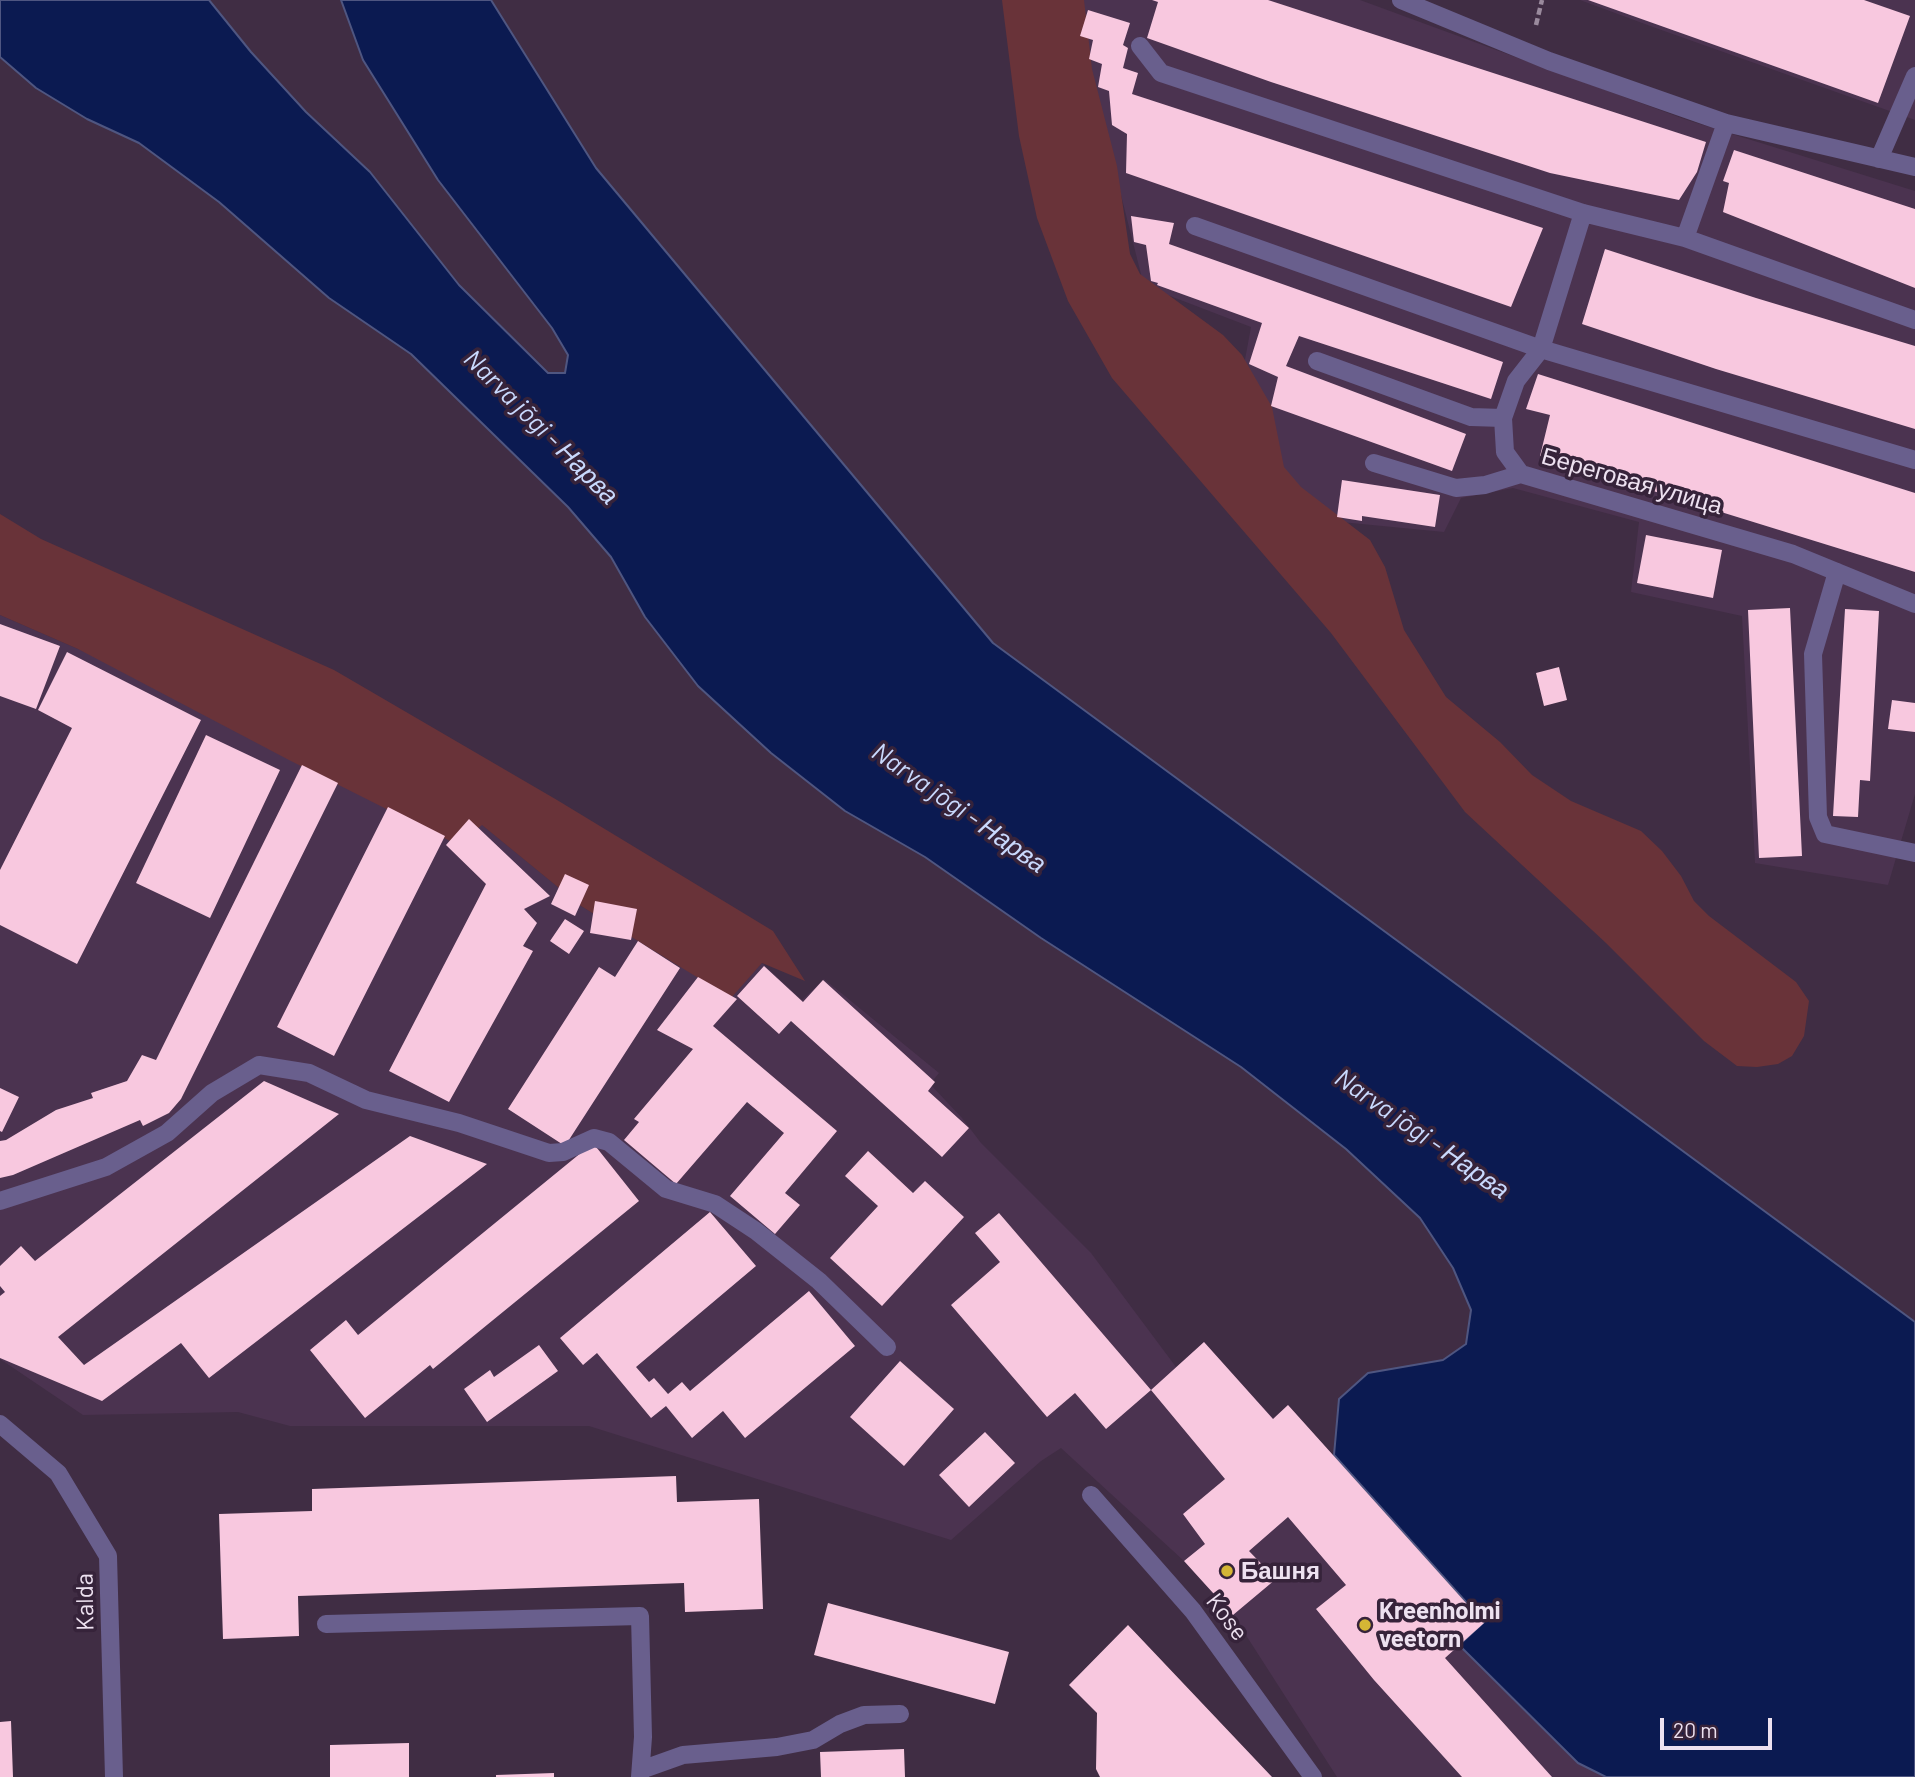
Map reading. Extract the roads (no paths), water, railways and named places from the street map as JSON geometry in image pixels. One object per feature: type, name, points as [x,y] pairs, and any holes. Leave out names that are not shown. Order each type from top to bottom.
[{"type":"street","points":[[1401,0],[1549,61],[1726,123],[1915,167]]},
{"type":"street","points":[[1140,46],[1161,73],[1583,213],[1685,238],[1915,320]]},
{"type":"street","points":[[1879,159],[1915,76]]},
{"type":"street","points":[[1685,238],[1726,123]]},
{"type":"street","name":"Береговая улица","points":[[1583,213],[1541,349],[1516,381],[1503,418],[1505,452],[1521,474],[1793,554],[1915,604]]},
{"type":"street","points":[[1195,226],[1541,349],[1915,460]]},
{"type":"street","points":[[1317,361],[1471,417],[1503,418]]},
{"type":"street","points":[[1374,463],[1456,488],[1485,485],[1521,474]]},
{"type":"street","points":[[1837,572],[1813,654],[1818,817],[1825,834],[1915,853]]},
{"type":"street","points":[[0,1201],[106,1167],[167,1133],[212,1093],[258,1065],[309,1073],[366,1100],[459,1123],[549,1153],[563,1152],[594,1138],[609,1142],[666,1189],[715,1204],[756,1231],[819,1281],[887,1347]]},
{"type":"street","name":"Kalda","points":[[0,1424],[58,1473],[108,1556],[114,1777]]},
{"type":"street","name":"Kose","points":[[1091,1495],[1193,1611],[1313,1777]]},
{"type":"street","points":[[326,1624],[640,1616],[643,1737],[640,1774],[683,1755],[777,1747],[813,1740],[840,1724],[864,1715],[900,1714]]},
{"type":"water","name":"Narva jõgi - Нарва","points":[[0,0],[209,0],[251,52],[306,112],[370,172],[459,285],[548,373],[565,373],[568,355],[552,328],[438,180],[363,60],[341,0],[491,0],[596,168],[993,643],[1915,1322],[1915,1777],[1606,1777],[1578,1763],[1459,1645],[1484,1622],[1334,1455],[1339,1399],[1368,1373],[1443,1360],[1466,1344],[1471,1310],[1453,1268],[1420,1218],[1346,1149],[1241,1067],[1041,938],[925,857],[845,811],[771,753],[698,686],[645,617],[611,557],[568,507],[411,354],[329,298],[219,202],[139,143],[87,119],[36,88],[0,57]]},
{"type":"place","name":"Башня","points":[[1227,1571]]},
{"type":"place","name":"Kreenholmi veetorn","points":[[1365,1625]]}]
